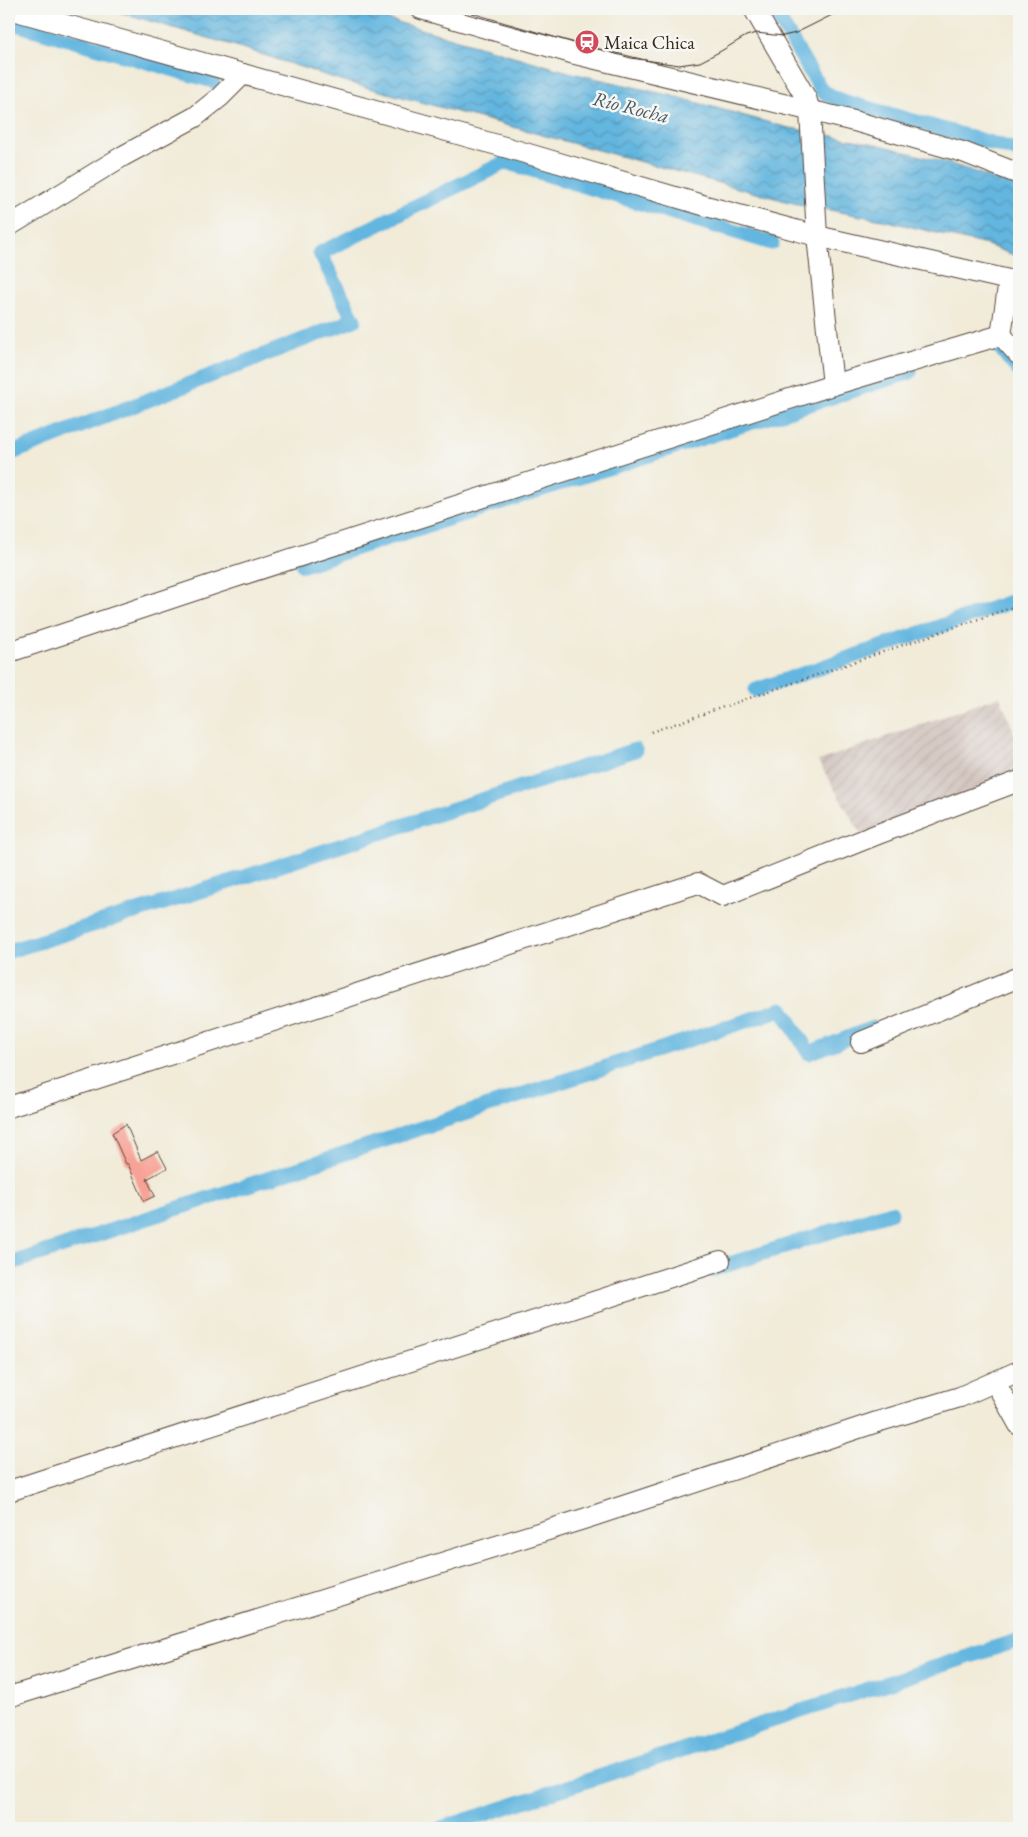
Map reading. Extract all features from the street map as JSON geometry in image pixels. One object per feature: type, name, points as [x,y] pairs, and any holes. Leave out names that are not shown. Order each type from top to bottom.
[{"type":"street","points":[[9,9],[817,232],[1014,282],[1001,335]]},
{"type":"street","points":[[421,9],[571,53],[810,118],[854,121],[963,152],[1019,174]]},
{"type":"street","points":[[754,9],[806,98],[810,118],[817,232],[833,385]]},
{"type":"street","points":[[9,226],[123,156],[195,118],[243,74]]},
{"type":"street","points":[[9,652],[232,578],[833,385],[1001,335]]},
{"type":"street","points":[[1001,335],[1019,355]]},
{"type":"street","points":[[9,1107],[698,882],[723,896],[878,834],[1019,782]]},
{"type":"street","points":[[861,1042],[1019,977]]},
{"type":"street","points":[[9,1491],[720,1261]]},
{"type":"street","points":[[9,1697],[590,1517],[960,1396],[1019,1371]]},
{"type":"street","points":[[995,1382],[1019,1425]]},
{"type":"path","points":[[651,732],[1019,605]]},
{"type":"shaded area","points":[[1000,696],[1019,745],[1019,776],[862,836],[818,761]]},
{"type":"water","name":"Río Rocha","points":[[108,9],[352,9],[572,73],[673,96],[785,127],[876,144],[951,164],[1019,187],[1019,257],[987,245],[887,221],[793,203],[343,81],[239,47]]},
{"type":"building","points":[[126,1124],[141,1160],[158,1151],[167,1168],[147,1179],[155,1196],[144,1201],[112,1133]]},
{"type":"waterway","points":[[773,9],[822,91],[839,100],[1019,151]]},
{"type":"waterway","points":[[9,22],[213,81]]},
{"type":"waterway","points":[[9,454],[354,320],[320,253],[506,162],[772,243]]},
{"type":"waterway","points":[[998,346],[1019,371]]},
{"type":"waterway","points":[[303,565],[910,372]]},
{"type":"waterway","points":[[756,690],[1019,599]]},
{"type":"waterway","points":[[9,951],[170,901],[635,750]]},
{"type":"waterway","points":[[9,1264],[782,1009],[809,1053],[873,1028]]},
{"type":"waterway","points":[[711,1270],[891,1212]]},
{"type":"waterway","points":[[442,1828],[1019,1640]]},
{"type":"tram line","points":[[449,9],[631,58],[679,65],[700,62],[746,36],[756,33],[783,36],[796,33],[844,9]]},
{"type":"place","name":"Maica Chica","points":[[587,42]]}]
